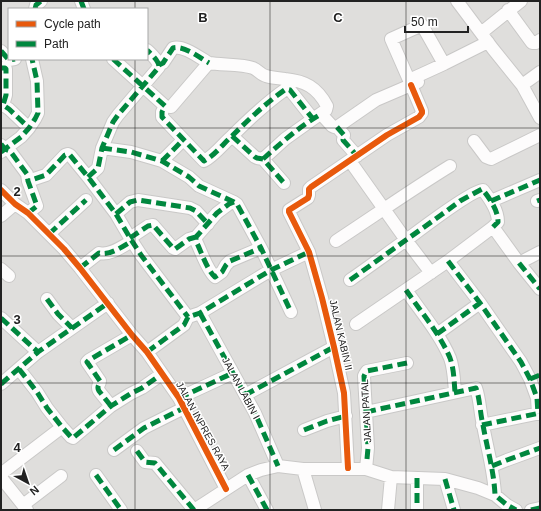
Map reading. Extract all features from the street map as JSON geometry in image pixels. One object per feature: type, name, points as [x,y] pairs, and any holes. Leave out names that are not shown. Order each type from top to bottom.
[{"type":"street","points":[[457,1],[522,85],[540,118]]},
{"type":"street","points":[[337,127],[376,100],[449,68],[487,41],[508,10],[521,1]]},
{"type":"street","points":[[508,10],[532,43],[536,43],[540,40]]},
{"type":"street","points":[[444,64],[422,25],[391,39],[409,80],[444,64],[487,41]]},
{"type":"street","points":[[88,177],[98,168],[102,148],[113,122],[158,69],[159,65],[163,63],[173,48],[177,46],[209,63],[246,66],[254,68],[265,76],[303,82],[312,87],[321,96],[325,102],[327,108],[326,110],[285,139],[263,159]]},
{"type":"street","points":[[1,51],[8,59]]},
{"type":"street","points":[[148,51],[159,65]]},
{"type":"street","points":[[114,60],[142,87],[165,106],[172,106],[209,63]]},
{"type":"street","points":[[2,149],[21,137],[36,119],[38,113],[37,81],[33,64]]},
{"type":"street","points":[[1,68],[6,69],[6,96],[3,105],[29,128]]},
{"type":"street","points":[[522,85],[540,72]]},
{"type":"street","points":[[354,158],[387,135],[419,117],[422,113],[421,108],[411,85]]},
{"type":"street","points":[[165,106],[162,112],[162,117],[204,161],[273,98],[286,89],[290,90],[317,116],[332,126],[337,127],[344,135],[343,140],[385,209],[431,273]]},
{"type":"street","points":[[474,141],[486,157],[491,159],[540,135]]},
{"type":"street","points":[[232,136],[255,157],[263,159],[284,183]]},
{"type":"street","points":[[162,161],[183,140]]},
{"type":"street","points":[[102,148],[131,152],[162,161],[189,177],[199,186],[234,202],[238,206],[261,248],[291,312]]},
{"type":"street","points":[[2,149],[10,151],[27,174],[37,206],[28,213]]},
{"type":"street","points":[[28,181],[46,175],[65,155],[70,155],[116,214],[131,239],[188,318]]},
{"type":"street","name":"JALAN KABIN II","points":[[348,468],[344,393],[334,347],[322,298],[308,252],[289,210],[308,198],[309,189],[311,187],[354,158]]},
{"type":"street","points":[[336,241],[450,166]]},
{"type":"street","points":[[491,201],[540,180]]},
{"type":"street","name":"JALAN INPRES RAYA","points":[[1,190],[15,204],[28,213],[80,268],[147,352],[181,403],[226,489]]},
{"type":"street","points":[[350,280],[479,190],[484,190],[491,201],[498,216],[498,222],[493,227],[448,261],[356,324]]},
{"type":"street","points":[[49,234],[86,200]]},
{"type":"street","points":[[116,214],[130,202],[138,200],[190,208],[196,211],[208,224]]},
{"type":"street","points":[[80,268],[100,253],[103,254],[111,252],[148,226],[153,225],[175,249],[189,239],[196,237],[217,213],[234,202]]},
{"type":"street","points":[[1,216],[15,204]]},
{"type":"street","points":[[493,227],[540,289]]},
{"type":"street","points":[[196,237],[196,241],[213,277],[222,272],[230,261],[261,248]]},
{"type":"street","points":[[147,352],[184,325],[188,318],[200,313],[271,270],[308,252]]},
{"type":"street","points":[[519,263],[540,252]]},
{"type":"street","points":[[448,261],[516,354],[535,377],[539,413],[482,425]]},
{"type":"street","points":[[406,290],[437,334],[450,359],[454,371],[455,392]]},
{"type":"street","points":[[47,299],[58,314],[72,328]]},
{"type":"street","points":[[1,384],[38,352],[108,303]]},
{"type":"street","points":[[437,334],[480,303]]},
{"type":"street","name":"JALAN LABIN I","points":[[200,313],[262,427],[278,466]]},
{"type":"street","points":[[1,318],[38,352]]},
{"type":"street","points":[[111,406],[98,388],[100,381],[87,362],[132,335]]},
{"type":"street","points":[[245,395],[334,347]]},
{"type":"street","name":"JALAN PATAL","points":[[366,469],[368,448],[365,374],[367,372],[407,363]]},
{"type":"street","points":[[19,369],[37,392],[46,408],[71,438],[73,438],[111,406],[142,388],[162,374]]},
{"type":"street","points":[[114,450],[181,403],[233,373]]},
{"type":"street","points":[[366,412],[476,388],[482,425],[492,466],[495,483],[495,495]]},
{"type":"street","points":[[304,430],[327,421],[346,416]]},
{"type":"street","points":[[57,431],[2,473],[1,476],[25,508],[61,476]]},
{"type":"street","points":[[492,466],[540,448]]},
{"type":"street","points":[[137,451],[145,462],[155,463],[194,510],[248,475],[278,466],[294,469],[366,469],[391,476],[445,479],[478,488],[495,495],[512,509]]},
{"type":"street","points":[[303,469],[315,510]]},
{"type":"street","points":[[96,475],[121,510]]},
{"type":"street","points":[[248,475],[267,510]]},
{"type":"street","points":[[388,510],[391,476]]},
{"type":"street","points":[[417,478],[417,508]]},
{"type":"street","points":[[445,479],[454,510]]},
{"type":"street","points":[[531,510],[540,508]]},
{"type":"shaded area","points":[[1,1],[540,1],[540,510],[1,510]]},
{"type":"marked path","points":[[35,8],[36,5],[41,1]]},
{"type":"marked path","points":[[81,1],[84,8]]},
{"type":"marked path","points":[[159,65],[163,63],[173,48],[182,48],[187,50],[209,63]]},
{"type":"marked path","points":[[1,51],[8,59]]},
{"type":"marked path","points":[[88,177],[98,168],[102,148],[113,122],[159,67],[157,60],[148,51]]},
{"type":"marked path","points":[[1,152],[21,137],[29,128],[38,113],[37,81],[32,60]]},
{"type":"marked path","points":[[114,60],[165,106],[162,112],[162,117],[204,161],[215,153],[258,111],[286,89],[290,90],[313,119]]},
{"type":"marked path","points":[[1,68],[6,69],[6,95],[3,105],[29,128]]},
{"type":"marked path","points":[[263,159],[298,129],[321,114]]},
{"type":"marked path","points":[[337,127],[344,135],[343,140],[357,156]]},
{"type":"marked path","points":[[232,136],[255,157],[263,159],[284,183]]},
{"type":"marked path","points":[[162,161],[183,140]]},
{"type":"marked path","points":[[1,144],[5,149],[10,151],[27,174],[28,181]]},
{"type":"marked path","points":[[102,148],[131,152],[162,161],[189,177],[199,186],[237,204],[261,248],[291,312]]},
{"type":"marked path","points":[[28,213],[37,206],[28,181],[46,175],[65,155],[70,155],[116,214],[141,255],[188,317]]},
{"type":"marked path","points":[[491,201],[540,180]]},
{"type":"marked path","points":[[350,280],[460,201],[482,189],[491,201],[497,213],[498,222],[493,227]]},
{"type":"marked path","points":[[49,234],[86,200]]},
{"type":"marked path","points":[[116,214],[130,202],[138,200],[190,208],[196,211],[208,224]]},
{"type":"marked path","points":[[234,202],[217,213],[196,237],[196,241],[209,270],[215,277],[222,272],[230,261],[261,248]]},
{"type":"marked path","points":[[130,238],[148,226],[153,225],[175,249],[189,239],[196,237]]},
{"type":"marked path","points":[[80,268],[99,253],[103,254],[112,252],[132,241]]},
{"type":"marked path","points":[[147,352],[184,325],[188,317],[200,313],[271,270],[309,252]]},
{"type":"marked path","points":[[448,261],[480,303],[521,362],[530,379],[537,398],[538,414]]},
{"type":"marked path","points":[[519,263],[540,289]]},
{"type":"marked path","points":[[406,290],[436,332],[446,349],[454,375],[455,392]]},
{"type":"marked path","points":[[47,299],[58,314],[72,328]]},
{"type":"marked path","points":[[1,384],[38,352],[108,303]]},
{"type":"marked path","points":[[437,334],[480,303]]},
{"type":"marked path","points":[[200,313],[255,413],[278,466]]},
{"type":"marked path","points":[[1,318],[38,352]]},
{"type":"marked path","points":[[111,406],[99,391],[98,387],[100,381],[87,362],[132,335]]},
{"type":"marked path","points":[[245,395],[334,347]]},
{"type":"marked path","points":[[367,459],[368,448],[364,376],[367,371],[407,363]]},
{"type":"marked path","points":[[19,369],[37,392],[47,408],[73,438],[111,406],[142,388],[162,374]]},
{"type":"marked path","points":[[179,398],[233,373]]},
{"type":"marked path","points":[[530,379],[540,375]]},
{"type":"marked path","points":[[366,412],[476,388],[492,468],[495,495],[516,510]]},
{"type":"marked path","points":[[114,450],[144,428],[184,408]]},
{"type":"marked path","points":[[482,425],[540,413]]},
{"type":"marked path","points":[[304,430],[327,421],[346,416]]},
{"type":"marked path","points":[[492,466],[540,448]]},
{"type":"marked path","points":[[137,451],[145,462],[155,463],[194,510]]},
{"type":"marked path","points":[[96,475],[121,510]]},
{"type":"marked path","points":[[248,475],[267,510]]},
{"type":"marked path","points":[[417,478],[417,508]]},
{"type":"marked path","points":[[445,479],[454,510]]},
{"type":"marked path","points":[[531,510],[540,508]]},
{"type":"cycle path","points":[[348,468],[344,393],[334,347],[309,252],[289,210],[308,198],[309,189],[311,187],[387,135],[419,117],[422,111],[411,85]]},
{"type":"cycle path","points":[[1,190],[15,204],[28,213],[64,249],[147,352],[179,398],[226,489]]}]
